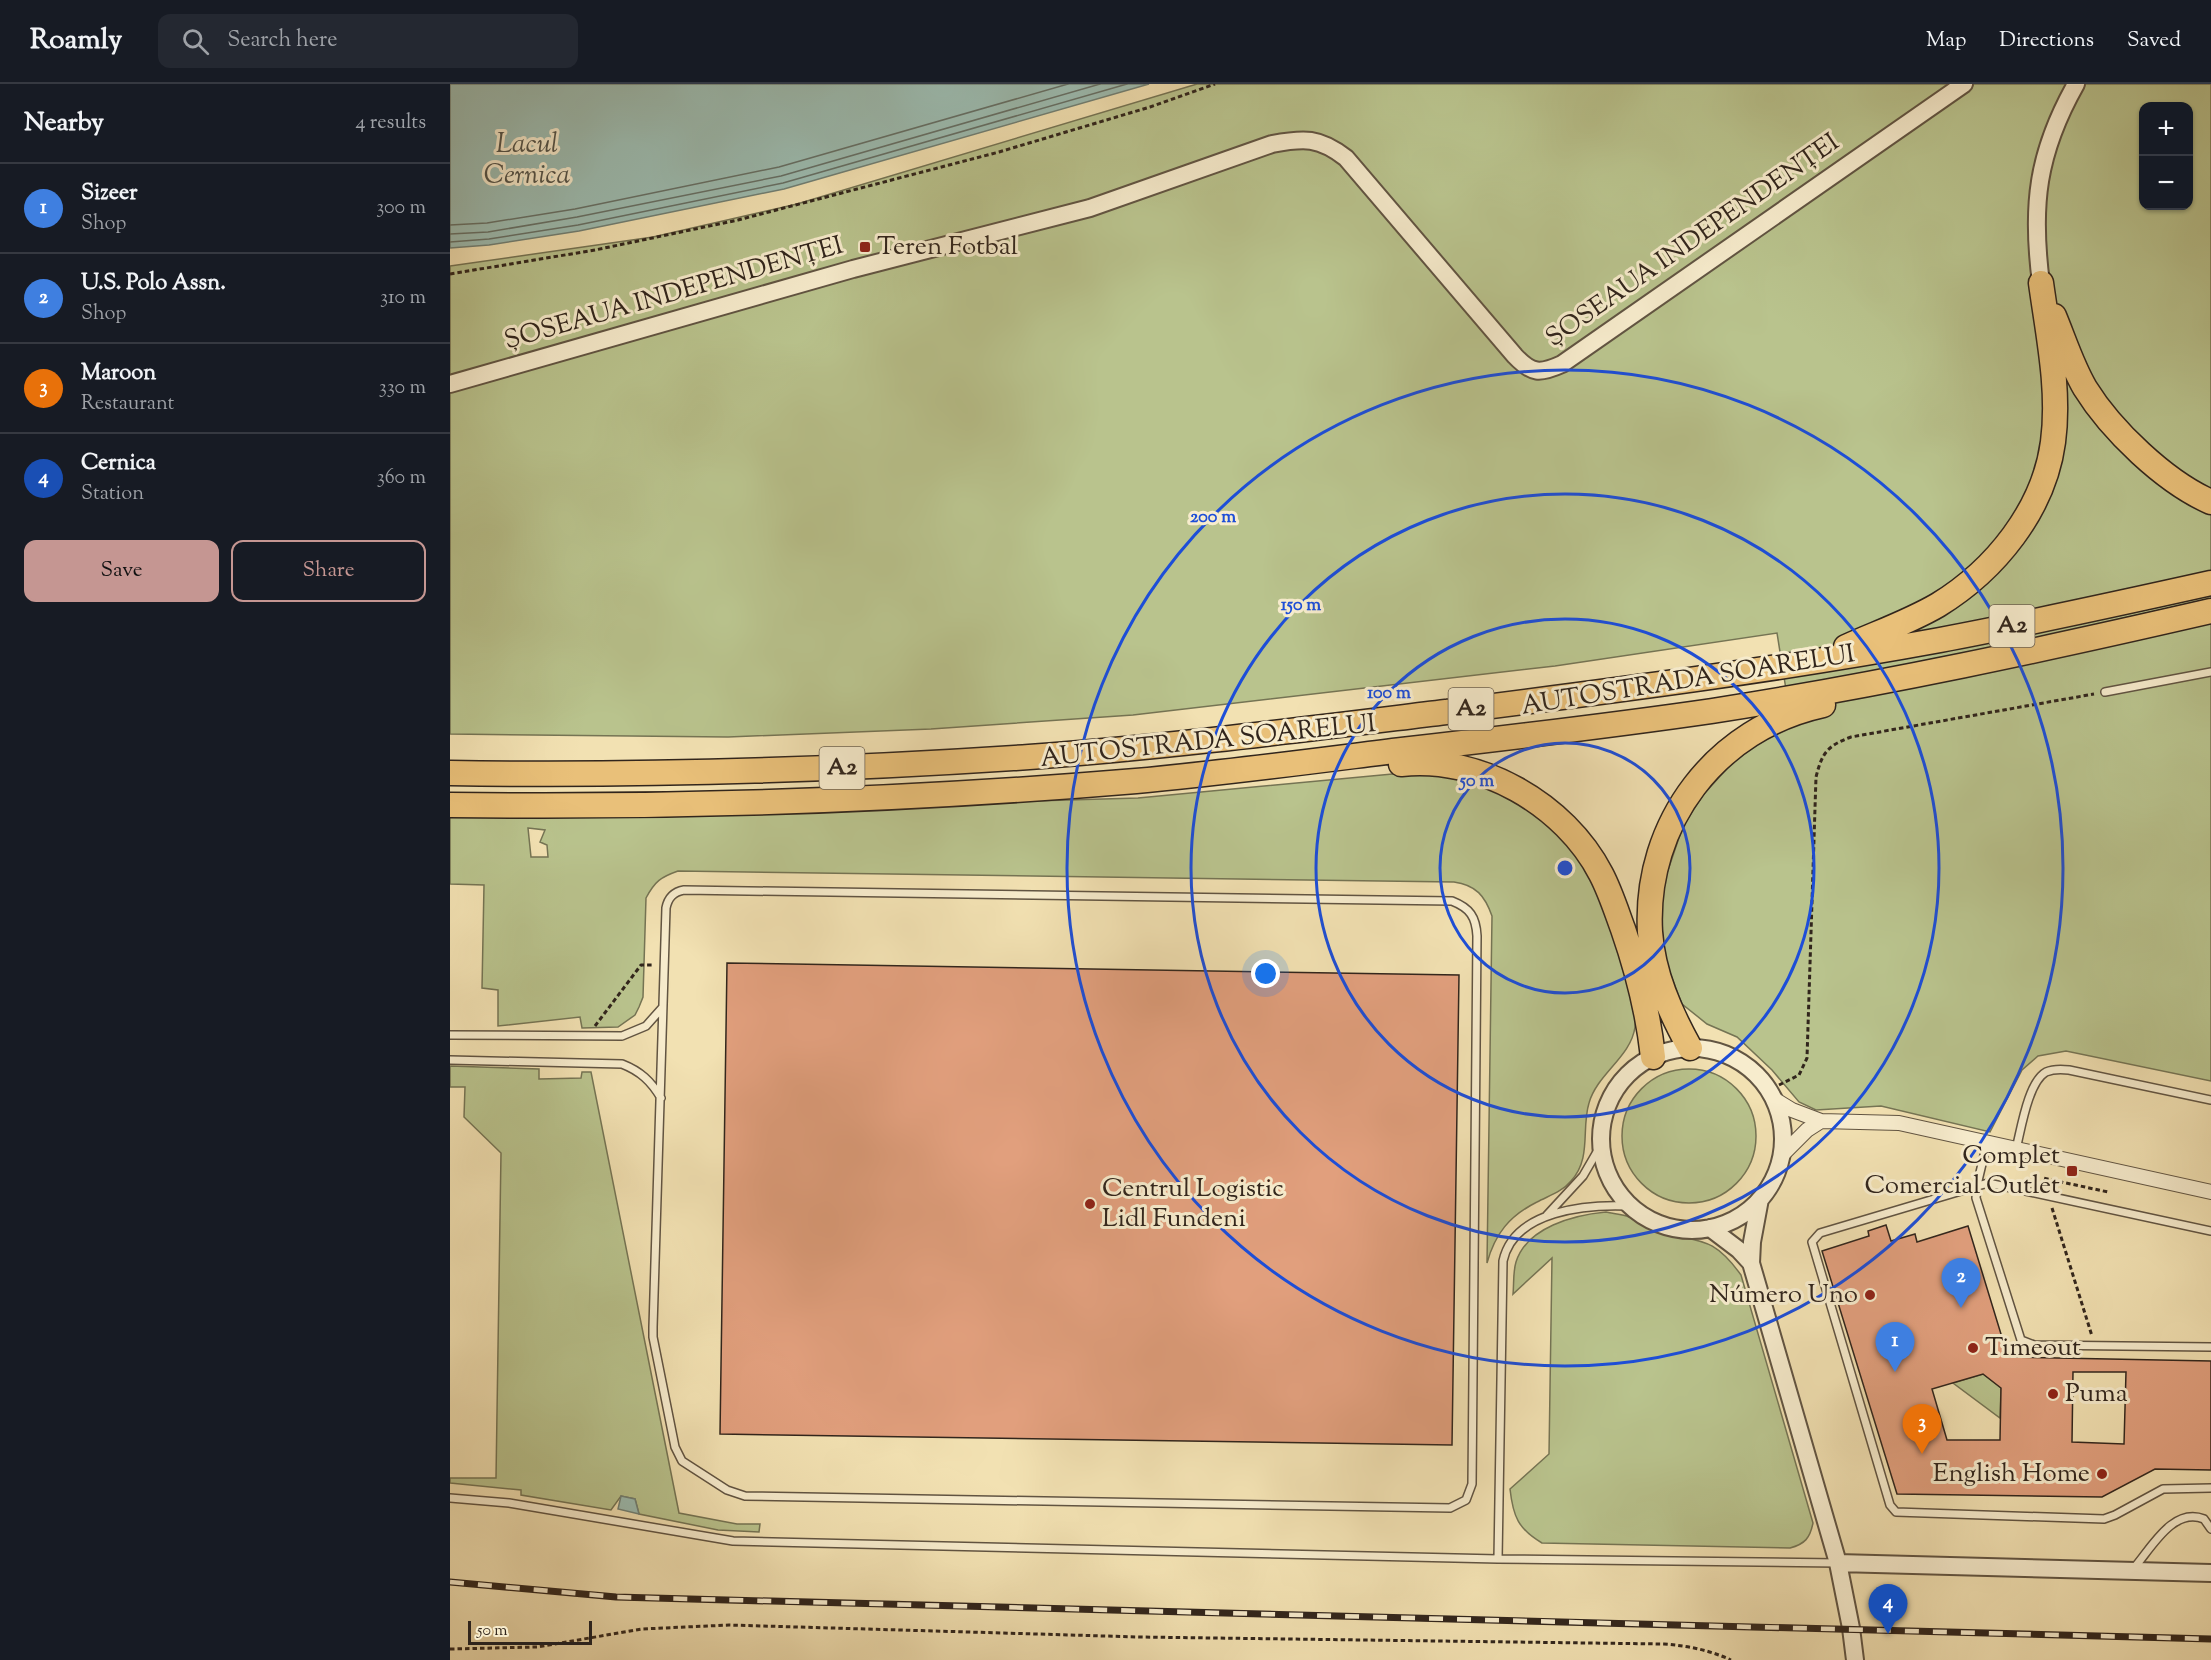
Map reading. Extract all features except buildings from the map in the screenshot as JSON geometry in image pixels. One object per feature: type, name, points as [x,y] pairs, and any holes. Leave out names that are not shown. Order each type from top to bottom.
[{"type":"highway","points":[[2041,283],[2085,388],[2138,453],[2211,502]]},
{"type":"highway","points":[[1811,662],[1912,618],[1938,604],[1982,571],[2004,548],[2023,522],[2041,485],[2053,441],[2053,374],[2041,283]]},
{"type":"highway","name":"AUTOSTRADA SOARELUI","points":[[450,773],[798,770],[1033,756],[1233,738],[1548,699],[1811,662],[1943,640],[2211,583]]},
{"type":"highway","name":"AUTOSTRADA SOARELUI","points":[[450,805],[876,799],[1106,783],[1230,771],[1713,710],[1946,669],[2211,611]]},
{"type":"highway","points":[[1690,1048],[1667,1004],[1650,933],[1653,879],[1661,847],[1676,813],[1697,783],[1719,758],[1763,726],[1798,710],[1859,697],[1946,669]]},
{"type":"highway","points":[[1230,771],[1272,779],[1423,762],[1460,767],[1499,781],[1536,801],[1563,824],[1588,853],[1601,873],[1612,898],[1640,984],[1649,1022],[1653,1057]]},
{"type":"street","name":"ȘOSEAUA INDEPENDENȚEI","points":[[450,384],[853,269],[1090,208],[1272,144],[1292,140],[1314,141],[1329,145],[1346,158],[1515,356],[1526,367],[1536,371],[1548,370],[1562,364],[1964,84]]},
{"type":"street","points":[[2041,283],[2036,244],[2037,199],[2046,152],[2064,105],[2076,84]]},
{"type":"street","points":[[1772,1095],[1781,1117],[1782,1155],[1777,1171],[1760,1199],[1737,1218],[1710,1228],[1689,1230],[1668,1226],[1648,1218],[1630,1206],[1616,1188],[1606,1167],[1601,1145],[1603,1118],[1613,1093],[1630,1072],[1653,1057],[1671,1050],[1690,1048],[1713,1050],[1735,1059],[1754,1072],[1772,1095],[1792,1110],[1821,1121],[1899,1123],[2211,1192]]},
{"type":"street","points":[[1782,1155],[1807,1130],[1821,1121]]},
{"type":"street","points":[[1760,1199],[1752,1242],[1751,1263],[1838,1563],[1855,1660]]},
{"type":"street","points":[[1710,1228],[1731,1243],[1751,1263]]},
{"type":"street","points":[[1838,1563],[2211,1573]]},
{"type":"lane","points":[[2105,692],[2211,672]]},
{"type":"lane","points":[[684,890],[1452,901],[1463,905],[1472,913],[1477,936],[1470,1492],[1466,1500],[1450,1508],[745,1496],[735,1494],[682,1461],[677,1454],[653,1337],[664,965],[667,902],[677,891],[684,890]]},
{"type":"lane","points":[[450,1035],[622,1036],[634,1033],[646,1026],[663,1005]]},
{"type":"lane","points":[[450,1060],[622,1064],[645,1077],[654,1086],[661,1099]]},
{"type":"lane","points":[[2016,1149],[2034,1085],[2044,1073],[2052,1070],[2069,1070],[2211,1100]]},
{"type":"lane","points":[[1987,1143],[1976,1198],[2020,1340],[2034,1345],[2211,1347]]},
{"type":"lane","points":[[1498,1559],[1503,1261],[1506,1248],[1515,1236],[1545,1216],[1583,1176],[1601,1145]]},
{"type":"lane","points":[[2211,1231],[1988,1183],[1820,1233],[1812,1242],[1892,1509],[1902,1513],[2104,1518],[2120,1513],[2163,1489],[2211,1488]]},
{"type":"lane","points":[[1545,1216],[1591,1206],[1630,1206]]},
{"type":"lane","points":[[450,1498],[509,1503],[733,1541],[1498,1559],[1838,1563]]},
{"type":"lane","points":[[2132,1571],[2169,1527],[2181,1518],[2190,1516],[2205,1519],[2211,1529]]},
{"type":"path","points":[[450,274],[595,250],[738,220],[999,152],[1150,107],[1215,84]]},
{"type":"path","points":[[1772,1095],[1799,1075],[1807,1058],[1816,777],[1824,753],[1836,742],[1851,737],[2105,692]]},
{"type":"path","points":[[587,1036],[641,964],[664,965]]},
{"type":"path","points":[[2095,1346],[2043,1178],[2108,1192]]},
{"type":"path","points":[[450,1649],[537,1647],[642,1629],[729,1624],[1149,1637],[1664,1644],[1694,1647],[1714,1652],[1731,1660]]},
{"type":"green space","points":[[1197,84],[2211,84],[2211,1081],[2066,1051],[2038,1056],[2022,1070],[1990,1132],[1881,1106],[1816,1110],[1799,1102],[1772,1070],[1737,1037],[1707,1024],[1682,1004],[1665,960],[1661,916],[1664,882],[1683,826],[1703,795],[1742,752],[1791,721],[1777,633],[1555,666],[1133,715],[931,729],[728,737],[450,734],[450,266],[653,237],[797,204]]},
{"type":"green space","points":[[1435,770],[1468,778],[1516,799],[1544,818],[1578,855],[1587,868],[1606,909],[1629,979],[1636,1017],[1635,1027],[1632,1038],[1621,1057],[1599,1083],[1589,1103],[1584,1153],[1577,1172],[1563,1188],[1527,1207],[1504,1227],[1494,1243],[1487,1263],[1492,916],[1483,897],[1468,886],[1454,882],[678,871],[659,880],[646,898],[643,997],[635,1015],[618,1027],[582,1028],[580,1017],[498,1026],[498,990],[482,988],[484,885],[450,884],[450,814],[557,815],[1138,798]],"holes":[[[528,828],[545,830],[540,842],[547,845],[548,857],[531,857]]]},
{"type":"green space","points":[[450,1066],[539,1069],[539,1079],[581,1078],[582,1072],[591,1072],[679,1513],[737,1524],[760,1524],[759,1532],[718,1530],[639,1514],[635,1499],[621,1496],[611,1510],[521,1495],[521,1490],[450,1483],[450,1478],[496,1478],[501,1153],[464,1117],[465,1087],[450,1087]]},
{"type":"green space","points":[[1689,1069],[1714,1074],[1736,1089],[1751,1111],[1756,1136],[1751,1161],[1736,1183],[1714,1198],[1689,1203],[1664,1198],[1642,1183],[1627,1161],[1622,1136],[1627,1111],[1642,1089],[1664,1074]]},
{"type":"green space","points":[[1606,1212],[1623,1215],[1654,1230],[1711,1246],[1730,1261],[1741,1275],[1813,1523],[1810,1533],[1800,1545],[1790,1548],[1542,1543],[1527,1532],[1518,1521],[1510,1489],[1549,1454],[1552,1258],[1513,1294],[1516,1262],[1530,1240],[1553,1225],[1580,1216]]},
{"type":"green space","points":[[1983,1374],[2001,1388],[2000,1418],[1953,1383]]},
{"type":"water","name":"Lacul Cernica","points":[[450,84],[1149,84],[784,189],[579,231],[489,245],[450,248]]},
{"type":"water","points":[[621,1496],[635,1499],[639,1514],[618,1509]]},
{"type":"railway","points":[[450,1582],[616,1597],[2211,1639]]},
{"type":"place","name":"Teren Fotbal","points":[[865,247]]},
{"type":"place","name":"Complet Comercial Outlet","points":[[2072,1171]]},
{"type":"place","name":"Centrul Logistic Lidl Fundeni","points":[[1090,1204]]},
{"type":"place","name":"Número Uno","points":[[1870,1295]]},
{"type":"place","name":"U.S. Polo Assn.","points":[[1961,1308]]},
{"type":"place","name":"Timeout","points":[[1973,1348]]},
{"type":"place","name":"Sizeer","points":[[1895,1372]]},
{"type":"place","name":"Puma","points":[[2053,1394]]},
{"type":"place","name":"Maroon","points":[[1922,1454]]},
{"type":"place","name":"English Home","points":[[2102,1474]]},
{"type":"place","name":"Cernica","points":[[1888,1634]]}]
